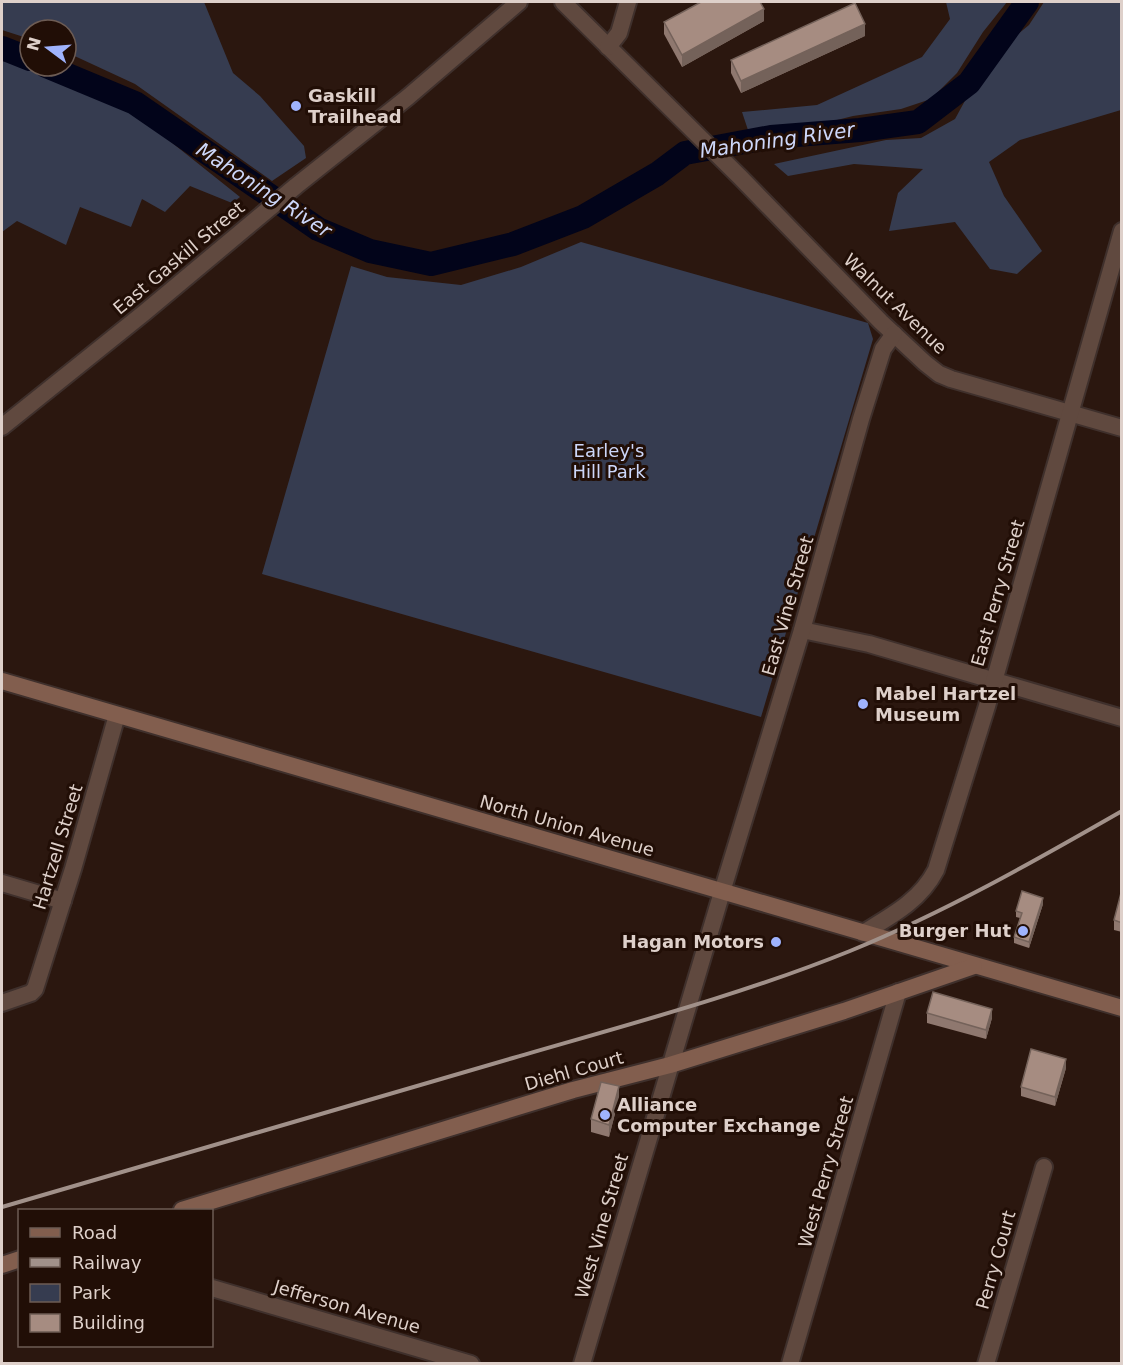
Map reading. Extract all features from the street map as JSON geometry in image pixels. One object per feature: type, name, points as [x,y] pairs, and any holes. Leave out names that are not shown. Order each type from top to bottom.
[{"type":"main road","name":"North Union Avenue","points":[[2,681],[1122,1008]]},
{"type":"main road","name":"Diehl Court","points":[[185,1209],[573,1090],[669,1065],[974,966]]},
{"type":"main road","points":[[2,1264],[18,1260]]},
{"type":"street","name":"East Gaskill Street","points":[[2,427],[144,313],[250,223],[437,74],[519,2]]},
{"type":"street","name":"Walnut Avenue","points":[[563,2],[894,334],[939,374],[1122,428]]},
{"type":"street","points":[[608,47],[619,33],[628,2]]},
{"type":"street","name":"East Perry Street","points":[[863,933],[912,901],[925,888],[936,870],[994,681],[1122,231]]},
{"type":"street","name":"East Vine Street","points":[[722,892],[802,630],[861,418],[883,349],[894,334]]},
{"type":"street","points":[[802,630],[869,644],[1122,718]]},
{"type":"street","name":"Hartzell Street","points":[[2,1003],[31,993],[35,989],[117,716]]},
{"type":"street","points":[[2,883],[63,901]]},
{"type":"street","name":"West Vine Street","points":[[582,1364],[722,892]]},
{"type":"street","name":"West Perry Street","points":[[790,1364],[898,992]]},
{"type":"street","name":"Perry Court","points":[[986,1364],[1044,1167]]},
{"type":"street","name":"Jefferson Avenue","points":[[213,1288],[471,1364]]},
{"type":"green space","points":[[2,2],[204,2],[233,73],[260,96],[304,146],[306,158],[272,181],[135,84],[78,58],[78,18],[18,18],[18,35],[2,30]]},
{"type":"green space","points":[[946,2],[1007,2],[983,32],[957,73],[931,99],[901,109],[853,116],[817,125],[748,130],[742,112],[817,105],[922,57],[950,19]]},
{"type":"green space","points":[[1044,2],[1121,2],[1121,110],[1020,140],[989,162],[1004,196],[1042,251],[1017,274],[990,269],[955,222],[889,231],[898,193],[923,169],[854,164],[788,176],[774,164],[886,140],[921,138],[955,119],[967,97],[1005,45],[1029,25]]},
{"type":"green space","points":[[2,61],[18,64],[18,78],[55,78],[112,101],[156,130],[240,197],[232,203],[190,186],[165,212],[142,199],[131,227],[80,207],[66,245],[17,221],[2,232]]},
{"type":"green space","name":"Earley's Hill Park","points":[[581,242],[868,323],[873,339],[761,717],[262,574],[351,266],[387,277],[461,285],[521,267]]},
{"type":"building","points":[[701,2],[760,2],[764,9],[682,55],[664,22]]},
{"type":"building","points":[[855,3],[865,24],[741,81],[731,60]]},
{"type":"building","points":[[1022,891],[1043,898],[1029,942],[1014,937],[1022,913],[1016,911]]},
{"type":"building","points":[[1122,893],[1122,923],[1114,920]]},
{"type":"building","points":[[933,992],[992,1009],[986,1030],[927,1013]]},
{"type":"building","points":[[1031,1049],[1066,1059],[1055,1097],[1021,1087]]},
{"type":"building","points":[[601,1082],[619,1086],[609,1125],[591,1119]]},
{"type":"waterway","name":"Mahoning River","points":[[75,78],[135,103],[318,229],[370,251],[431,264],[513,244],[583,217],[657,174],[685,153],[771,137],[860,130],[918,122],[969,83],[1027,2]]},
{"type":"waterway","name":"Mahoning River","points":[[2,48],[18,54]]},
{"type":"railway","points":[[2,1207],[641,1021],[767,982],[850,951],[920,920],[1122,811]]},
{"type":"place","name":"Gaskill Trailhead","points":[[296,106]]},
{"type":"place","name":"Mabel Hartzel Museum","points":[[863,704]]},
{"type":"place","name":"Burger Hut","points":[[1023,931]]},
{"type":"place","name":"Hagan Motors","points":[[776,942]]},
{"type":"place","name":"Alliance Computer Exchange","points":[[605,1115]]}]
